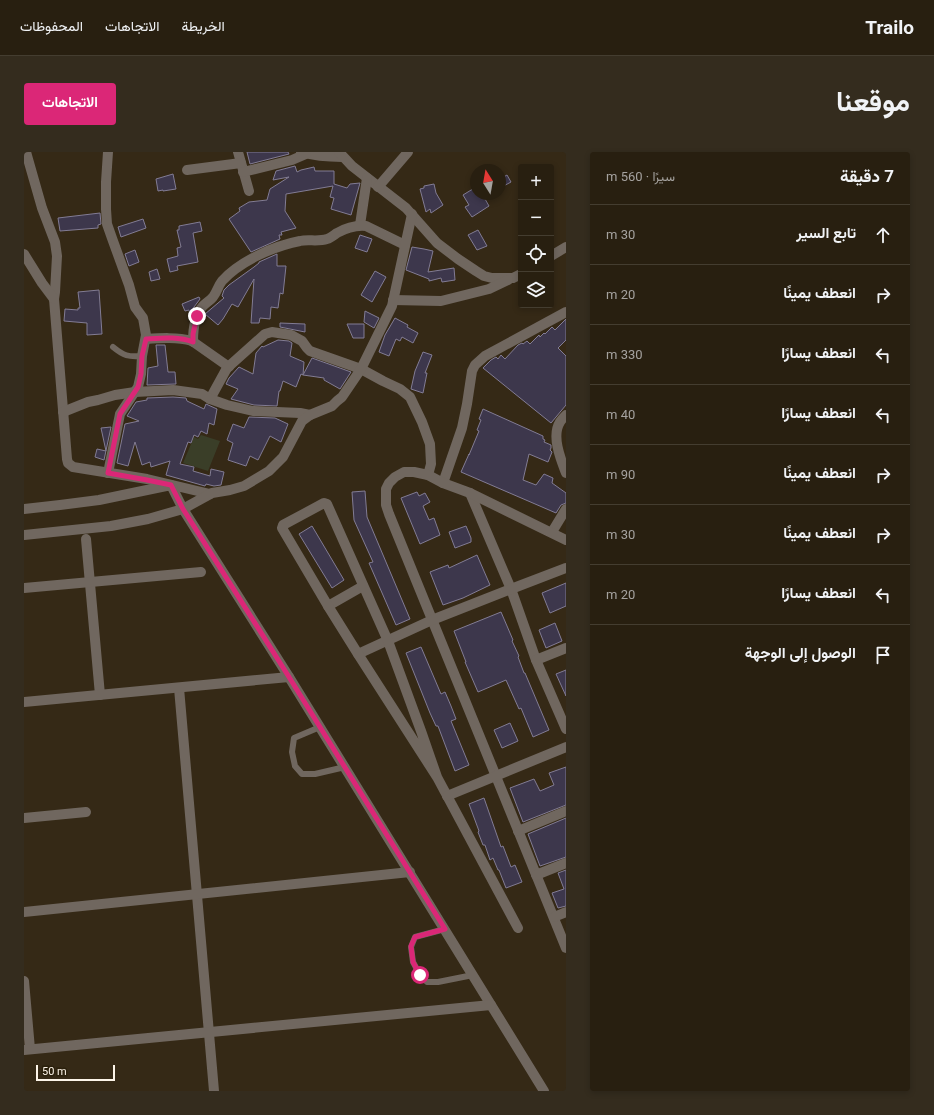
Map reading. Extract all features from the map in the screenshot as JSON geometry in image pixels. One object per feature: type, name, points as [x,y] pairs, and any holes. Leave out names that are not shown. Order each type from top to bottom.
[{"type":"street","points":[[26,152],[42,208],[55,242],[57,256],[54,299],[68,463],[73,467],[147,480],[210,494]]},
{"type":"street","points":[[108,152],[106,182],[107,224],[129,285],[135,308],[142,318],[146,335],[138,387],[120,414],[108,473]]},
{"type":"street","points":[[238,152],[249,191]]},
{"type":"street","points":[[378,187],[408,152]]},
{"type":"street","points":[[187,170],[242,167],[292,160],[303,153],[330,157],[341,154],[352,166],[406,208],[437,243],[458,260],[484,276],[492,278],[517,276]]},
{"type":"street","points":[[360,225],[367,178]]},
{"type":"street","points":[[24,535],[111,526],[148,519],[183,509],[217,491],[230,490],[244,486],[269,471],[283,457],[302,421],[310,415],[332,406],[342,397],[361,369],[392,306],[412,214]]},
{"type":"street","points":[[193,342],[196,318],[200,310],[213,297],[219,286],[228,275],[243,264],[260,255],[284,245],[302,240],[326,240],[340,232],[360,225],[366,226],[405,245]]},
{"type":"street","points":[[554,254],[566,247]]},
{"type":"street","points":[[24,254],[54,299]]},
{"type":"street","points":[[393,300],[441,301],[489,289],[517,276]]},
{"type":"street","points":[[442,483],[462,428],[468,404],[472,371],[475,365],[485,356],[566,312]]},
{"type":"street","points":[[210,399],[229,367],[265,334],[272,332],[291,335],[302,341],[310,351],[361,369],[406,393],[412,400],[430,444],[431,464],[428,475]]},
{"type":"street","points":[[146,339],[185,339],[193,342],[229,367]]},
{"type":"street","points":[[63,412],[88,402],[115,395],[135,392],[173,390],[202,394],[210,399],[227,405],[253,411],[300,413],[310,415]]},
{"type":"street","points":[[566,415],[559,423],[556,432],[560,459],[566,473]]},
{"type":"street","points":[[566,540],[470,493],[442,483],[428,475],[414,472],[404,472],[395,477],[386,489],[386,505],[389,514],[566,948]]},
{"type":"street","points":[[24,509],[99,500],[171,485]]},
{"type":"street","points":[[171,485],[183,509],[345,767],[544,1091]]},
{"type":"street","points":[[470,493],[511,589],[536,660],[566,729]]},
{"type":"street","points":[[437,777],[388,641],[326,503],[324,503],[283,525],[282,528],[328,606],[437,777],[518,928]]},
{"type":"street","points":[[552,532],[566,508]]},
{"type":"street","points":[[86,539],[100,695]]},
{"type":"street","points":[[358,654],[432,620],[566,568]]},
{"type":"street","points":[[24,588],[201,572]]},
{"type":"street","points":[[328,606],[363,586]]},
{"type":"street","points":[[536,660],[566,648]]},
{"type":"street","points":[[24,702],[289,677]]},
{"type":"street","points":[[179,688],[214,1091]]},
{"type":"street","points":[[447,796],[566,747]]},
{"type":"street","points":[[518,831],[566,811]]},
{"type":"street","points":[[24,818],[86,812]]},
{"type":"street","points":[[536,875],[566,863]]},
{"type":"street","points":[[24,912],[410,872]]},
{"type":"street","points":[[554,917],[566,912]]},
{"type":"street","points":[[24,981],[27,1050],[491,1005]]},
{"type":"lane","points":[[113,347],[130,357],[142,356]]},
{"type":"lane","points":[[320,727],[294,738],[292,752],[295,766],[302,774],[315,774],[345,767]]},
{"type":"lane","points":[[445,929],[415,937],[411,946],[413,962],[420,975],[427,982],[438,982],[473,975]]},
{"type":"green space","points":[[201,435],[220,441],[208,471],[183,463],[194,437],[198,439]]},
{"type":"building","points":[[247,152],[288,152],[289,154],[250,164]]},
{"type":"building","points":[[295,166],[297,172],[314,167],[315,171],[334,171],[334,184],[347,188],[350,184],[360,183],[351,215],[331,209],[334,198],[330,197],[333,186],[286,194],[285,211],[296,228],[281,232],[282,235],[279,235],[280,239],[251,252],[229,219],[240,211],[239,208],[249,202],[267,200],[270,189],[289,177],[273,180],[276,171]]},
{"type":"building","points":[[173,174],[176,189],[158,191],[156,179]]},
{"type":"building","points":[[506,176],[511,182],[506,185]]},
{"type":"building","points":[[434,184],[436,193],[443,205],[431,213],[430,209],[426,212],[420,189],[424,188],[424,186]]},
{"type":"building","points":[[470,191],[470,200],[486,200],[489,206],[472,217],[465,207],[469,205],[463,195]]},
{"type":"building","points":[[100,213],[101,224],[98,225],[98,228],[60,231],[58,218]]},
{"type":"building","points":[[143,219],[146,228],[121,237],[118,227]]},
{"type":"building","points":[[200,222],[202,231],[193,233],[198,262],[177,266],[178,270],[170,272],[167,259],[178,256],[177,248],[181,247],[177,230],[179,230],[179,226]]},
{"type":"building","points":[[478,230],[487,246],[477,250],[468,235]]},
{"type":"building","points":[[360,235],[372,239],[367,252],[355,248]]},
{"type":"building","points":[[412,247],[433,251],[428,272],[454,268],[455,280],[442,282],[441,278],[429,281],[429,279],[406,270]]},
{"type":"building","points":[[135,250],[139,262],[129,266],[125,254]]},
{"type":"building","points":[[277,254],[277,266],[286,266],[283,294],[280,293],[278,308],[271,307],[270,319],[260,318],[259,323],[251,323],[254,279],[238,307],[232,304],[218,325],[205,314],[224,298],[222,296],[224,290],[229,285],[259,262]]},
{"type":"building","points":[[157,269],[160,279],[151,281],[149,272]]},
{"type":"building","points":[[375,271],[386,277],[372,302],[361,295]]},
{"type":"building","points":[[99,290],[102,334],[87,335],[87,323],[64,321],[65,309],[78,310],[78,308],[80,308],[78,292]]},
{"type":"building","points":[[199,297],[200,299],[190,315],[189,310],[185,311],[182,304]]},
{"type":"building","points":[[365,311],[379,318],[374,328],[364,322]]},
{"type":"building","points":[[395,318],[408,325],[407,327],[418,333],[413,343],[402,337],[400,341],[396,339],[389,356],[379,352],[385,335]]},
{"type":"building","points":[[566,319],[566,340],[558,348],[566,356],[566,405],[551,423],[483,368],[496,357],[498,359],[501,355],[505,359],[518,345],[527,341],[530,344],[539,335],[540,337],[544,333],[545,334],[552,327],[555,330]]},
{"type":"building","points":[[280,323],[305,324],[305,332],[280,327]]},
{"type":"building","points":[[347,324],[364,324],[364,338],[353,338]]},
{"type":"building","points":[[278,340],[289,341],[292,343],[290,356],[304,362],[303,375],[301,374],[296,387],[283,381],[279,391],[277,406],[254,405],[231,399],[238,389],[226,384],[229,378],[239,367],[253,374],[256,353],[262,346],[263,347]]},
{"type":"building","points":[[156,345],[165,345],[168,372],[175,372],[176,384],[147,385],[148,368],[158,366]]},
{"type":"building","points":[[423,352],[432,355],[425,373],[427,373],[423,393],[411,389],[415,371]]},
{"type":"building","points":[[312,358],[351,372],[340,389],[324,380],[324,378],[303,375]]},
{"type":"building","points":[[147,398],[186,398],[187,401],[204,409],[206,404],[217,409],[214,425],[209,423],[207,434],[201,431],[198,437],[194,435],[191,443],[188,442],[180,464],[194,467],[193,471],[210,476],[211,469],[224,472],[221,485],[214,486],[206,484],[205,486],[166,475],[170,461],[151,467],[150,462],[142,465],[135,442],[128,466],[117,463],[125,424],[139,421],[127,416],[136,402],[147,400]]},
{"type":"building","points":[[483,409],[543,436],[543,439],[545,440],[544,442],[551,445],[550,450],[552,452],[548,462],[529,454],[523,480],[536,485],[544,474],[553,478],[552,483],[566,493],[566,503],[561,505],[556,513],[461,472],[479,431],[477,430],[481,420],[479,419]]},
{"type":"building","points":[[249,417],[275,418],[288,424],[281,442],[270,436],[258,460],[250,456],[246,466],[228,460],[233,443],[227,440],[233,424],[244,428]]},
{"type":"building","points":[[111,427],[106,451],[101,428]]},
{"type":"building","points":[[97,449],[106,451],[104,460],[95,457]]},
{"type":"building","points":[[365,491],[367,517],[410,619],[396,625],[369,563],[373,562],[354,520],[352,492]]},
{"type":"building","points":[[417,492],[419,496],[425,493],[430,502],[423,506],[429,520],[434,518],[440,535],[420,544],[401,498]]},
{"type":"building","points":[[312,526],[344,580],[332,588],[299,534]]},
{"type":"building","points":[[466,526],[471,542],[455,548],[449,532]]},
{"type":"building","points":[[477,555],[490,585],[463,598],[443,605],[430,572],[448,565],[449,568]]},
{"type":"building","points":[[566,583],[566,606],[550,613],[542,593]]},
{"type":"building","points":[[501,612],[513,640],[512,641],[519,656],[518,657],[524,673],[549,730],[533,737],[521,708],[519,709],[506,680],[478,692],[454,631]]},
{"type":"building","points":[[555,623],[562,641],[546,648],[539,630]]},
{"type":"building","points":[[421,647],[441,694],[445,692],[451,706],[456,719],[451,721],[469,765],[455,771],[438,726],[436,726],[430,713],[406,653]]},
{"type":"building","points":[[566,670],[566,696],[556,674]]},
{"type":"building","points":[[510,723],[518,741],[502,748],[494,730]]},
{"type":"building","points":[[566,767],[566,805],[523,822],[510,788],[534,779],[540,791],[554,785],[549,773]]},
{"type":"building","points":[[484,798],[501,847],[503,846],[511,867],[515,865],[522,882],[506,888],[493,858],[490,860],[485,845],[483,845],[469,804]]},
{"type":"building","points":[[566,818],[566,857],[540,866],[528,834]]},
{"type":"building","points":[[566,870],[566,906],[558,908],[552,893],[564,889],[558,873]]},
{"type":"route","points":[[197,316],[193,334],[193,342],[179,338],[146,339],[138,387],[120,414],[108,473],[171,485],[183,509],[445,929],[415,937],[411,946],[413,962],[420,975]]}]
